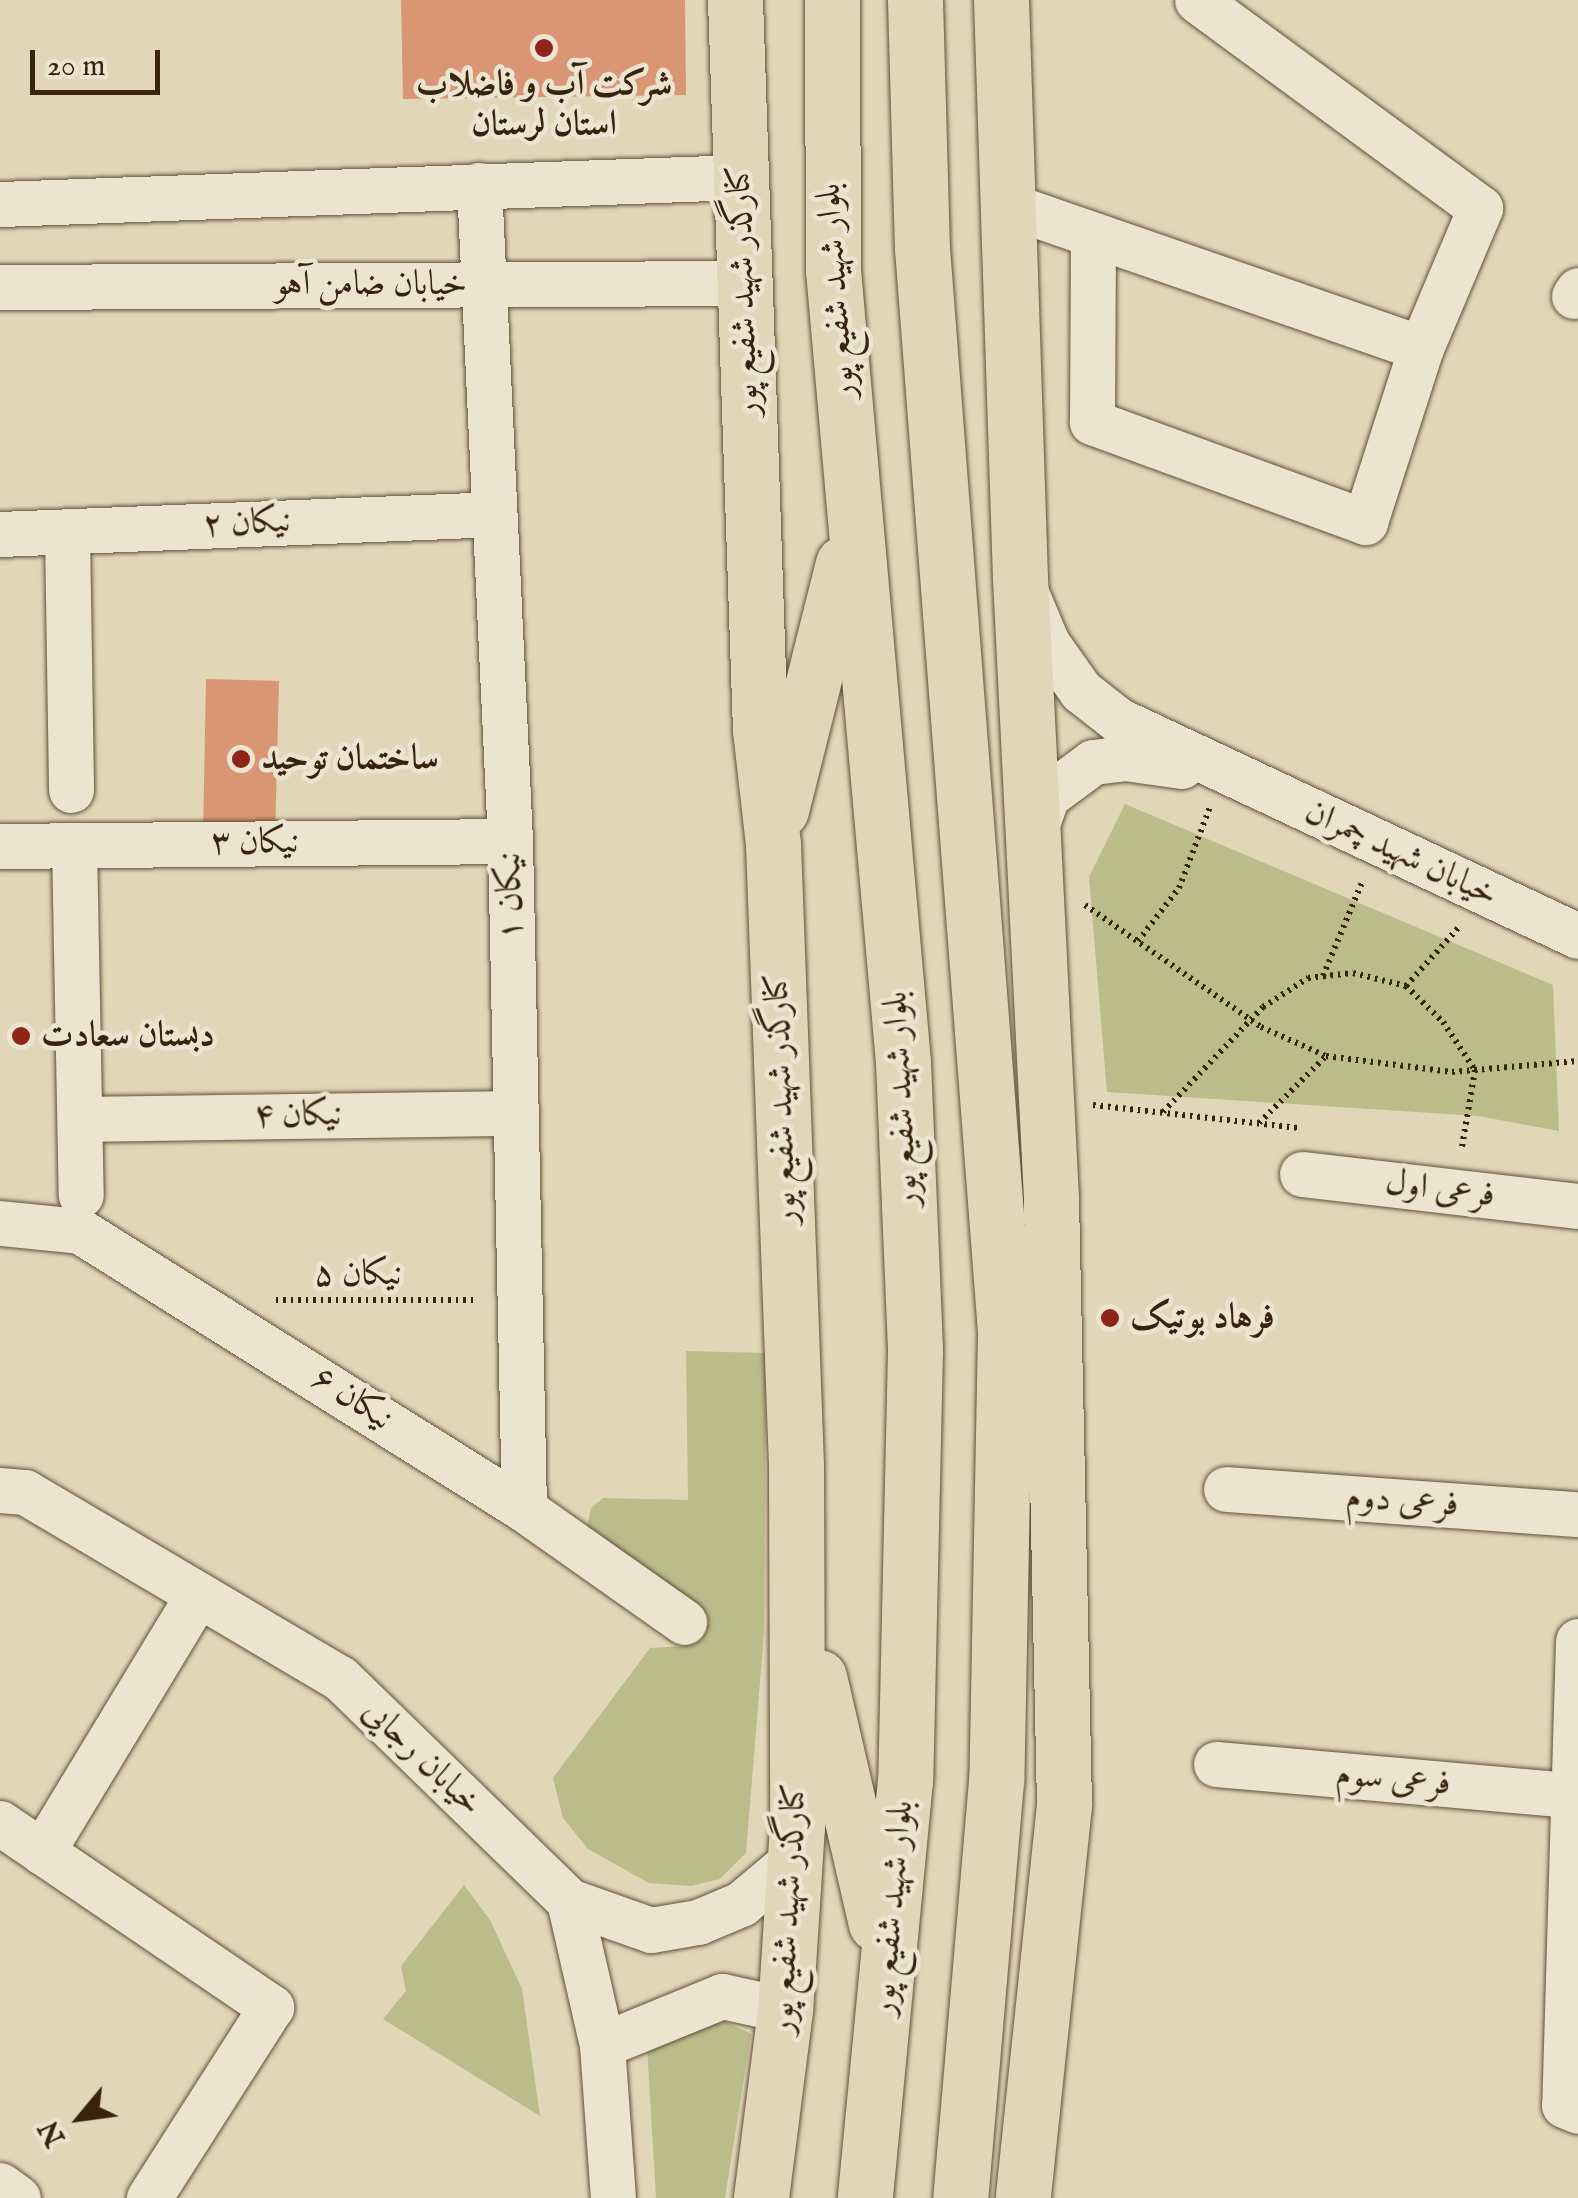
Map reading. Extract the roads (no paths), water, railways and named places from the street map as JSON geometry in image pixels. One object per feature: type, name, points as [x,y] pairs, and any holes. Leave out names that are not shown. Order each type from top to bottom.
[{"type":"main road","name":"کنارگذر شهید شفیع پور","points":[[735,0],[760,730],[772,844],[796,1582],[793,1860],[785,2010],[761,2198]]},
{"type":"main road","name":"بلوار شهید شفیع پور","points":[[832,0],[833,270],[903,1062],[914,1350],[905,1780],[864,2198]]},
{"type":"main road","points":[[915,0],[922,248],[1005,1332],[996,1781],[960,2198]]},
{"type":"main road","points":[[1001,0],[1020,578],[1052,1199],[1064,1805],[1023,2198]]},
{"type":"main road","points":[[772,844],[854,522]]},
{"type":"main road","points":[[796,1582],[887,1972]]},
{"type":"street","points":[[1094,234],[1092,422],[1365,522],[1421,348],[1480,208],[1197,0]]},
{"type":"street","points":[[0,204],[740,177]]},
{"type":"street","name":"نیکان ۱","points":[[479,185],[510,842],[524,1509]]},
{"type":"street","points":[[1008,205],[1421,348]]},
{"type":"street","name":"خیابان ضامن آهو","points":[[0,287],[742,283]]},
{"type":"street","name":"نیکان ۲","points":[[0,534],[494,514]]},
{"type":"street","points":[[67,532],[71,790]]},
{"type":"street","points":[[1020,578],[1047,642],[1081,692],[1118,720],[1223,773]]},
{"type":"street","points":[[1034,853],[1048,796],[1093,762],[1125,758],[1223,773]]},
{"type":"street","name":"خیابان شهید چمران","points":[[1223,773],[1578,936]]},
{"type":"street","name":"نیکان ۳","points":[[0,846],[510,842]]},
{"type":"street","points":[[74,845],[80,1195]]},
{"type":"street","name":"نیکان ۴","points":[[81,1119],[515,1113]]},
{"type":"street","name":"فرعی اول","points":[[1302,1174],[1578,1206]]},
{"type":"street","name":"نیکان ۶","points":[[0,1223],[80,1231],[524,1509],[684,1622]]},
{"type":"street","name":"فرعی دوم","points":[[1226,1489],[1578,1514]]},
{"type":"street","name":"خیابان رجایی","points":[[0,1490],[25,1492],[340,1678],[569,1901]]},
{"type":"street","points":[[42,1852],[198,1594]]},
{"type":"street","points":[[1571,2108],[1569,1795],[1578,1641]]},
{"type":"street","name":"فرعی سوم","points":[[1216,1764],[1569,1795]]},
{"type":"street","points":[[0,1823],[270,2008],[163,2193]]},
{"type":"street","points":[[569,1901],[651,1930],[698,1922],[741,1904],[793,1860]]},
{"type":"street","points":[[569,1901],[602,2045],[612,2198]]},
{"type":"street","points":[[602,2045],[722,1996],[785,2010]]},
{"type":"street","points":[[0,2186],[18,2198]]},
{"type":"place","name":"شرکت آب و فاضلاب استان لرستان","points":[[544,48]]},
{"type":"place","name":"ساختمان توحید","points":[[241,759]]},
{"type":"place","name":"دبستان سعادت","points":[[21,1036]]},
{"type":"place","name":"فرهاد بوتیک","points":[[1110,1318]]}]
